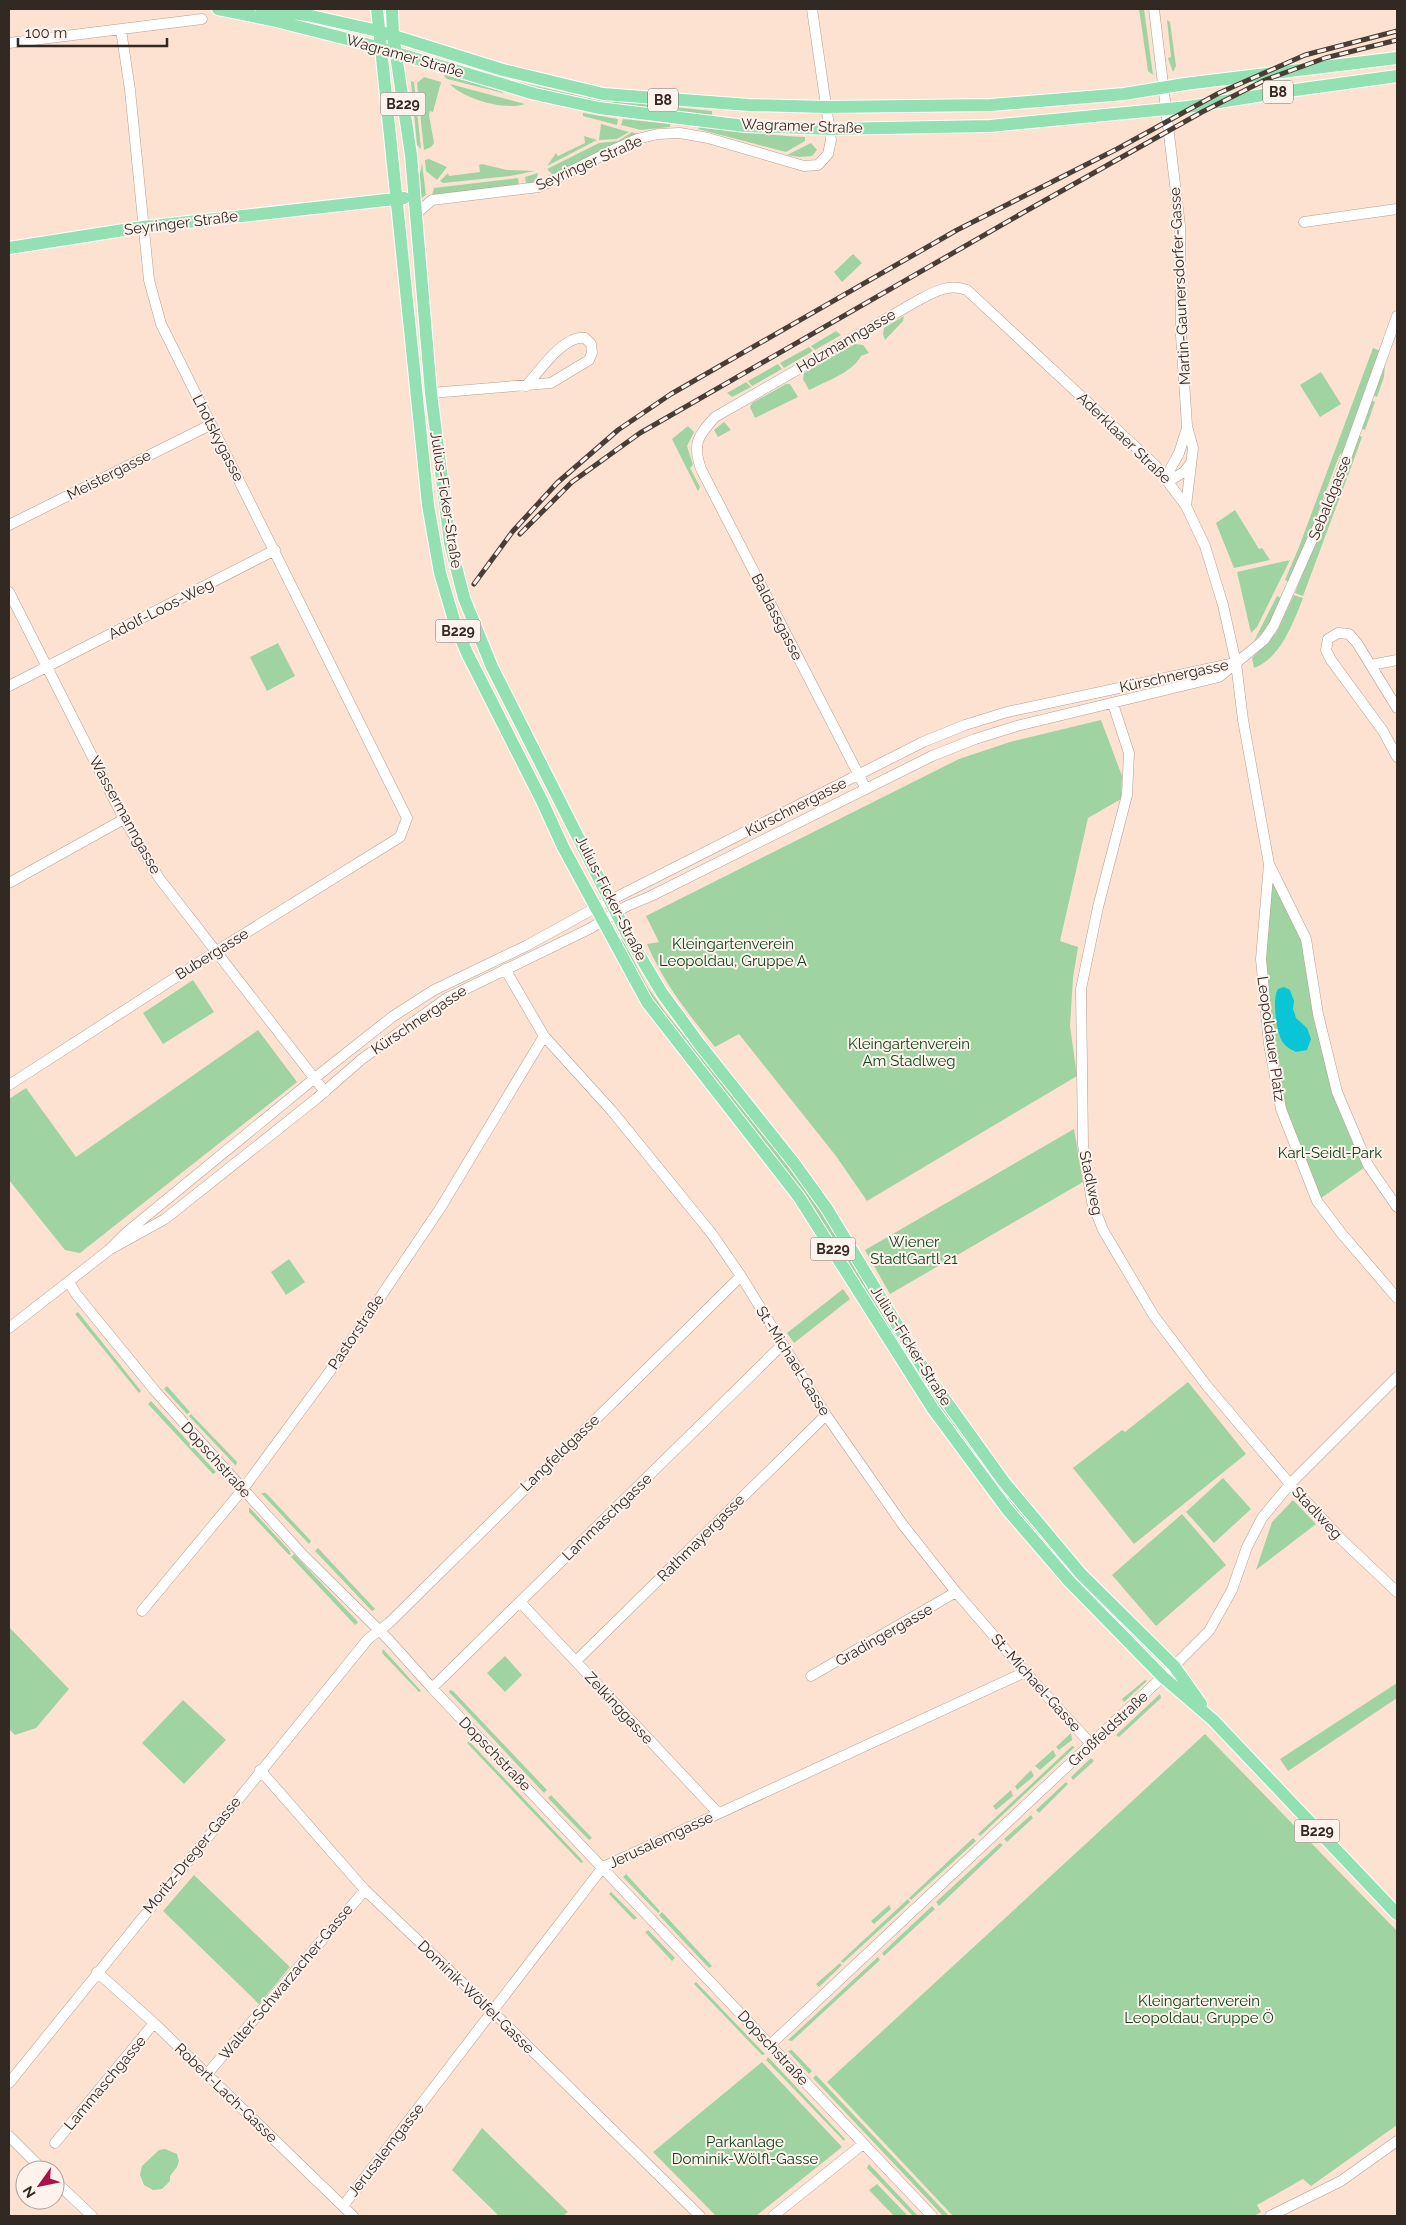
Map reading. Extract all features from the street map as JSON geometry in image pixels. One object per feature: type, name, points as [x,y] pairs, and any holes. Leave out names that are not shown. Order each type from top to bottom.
[{"type":"main road","name":"Wagramer Straße","points":[[218,9],[281,22],[380,48],[535,94],[599,108],[745,126],[830,129],[990,126],[1188,107],[1397,76]]},
{"type":"main road","name":"Wagramer Straße","points":[[262,9],[307,15],[378,31],[503,70],[603,94],[682,101],[826,107],[991,105],[1124,94],[1164,87],[1397,58]]},
{"type":"main road","name":"B229","points":[[376,9],[380,48]]},
{"type":"main road","name":"B229","points":[[392,9],[393,35]]},
{"type":"main road","name":"Julius-Ficker-Straße","points":[[393,35],[411,155],[431,393],[450,543],[464,598],[492,667],[613,906],[662,993],[700,1046],[794,1163],[822,1202],[928,1376],[1004,1482],[1081,1574],[1174,1666],[1213,1720]]},
{"type":"main road","name":"Julius-Ficker-Straße","points":[[380,48],[434,548],[456,626],[563,847],[602,922],[646,1002],[799,1197],[890,1343],[974,1466],[1007,1509],[1069,1581],[1163,1677],[1213,1720],[1397,1914]]},
{"type":"main road","name":"Seyringer Straße","points":[[9,248],[143,227],[414,197]]},
{"type":"main road","points":[[417,394],[431,393]]},
{"type":"street","points":[[812,9],[830,129]]},
{"type":"street","name":"Martin-Gaunersdorfer-Gasse","points":[[1154,9],[1168,108],[1180,226],[1181,334],[1187,426],[1192,448],[1186,506]]},
{"type":"street","points":[[9,44],[202,19]]},
{"type":"street","name":"Lhotskygasse","points":[[121,30],[130,90],[149,280],[161,324],[407,818]]},
{"type":"street","name":"Seyringer Straße","points":[[416,214],[432,200],[518,191],[546,184],[630,142],[658,134],[680,133],[708,138],[804,166],[814,166],[822,163],[830,149],[830,129]]},
{"type":"street","points":[[1304,222],[1397,209]]},
{"type":"street","name":"Holzmanngasse","points":[[696,443],[703,430],[715,417],[936,291],[948,286],[967,290],[1003,323]]},
{"type":"street","name":"Sebaldgasse","points":[[1236,662],[1264,640],[1274,625],[1336,486],[1392,345],[1397,316]]},
{"type":"street","name":"Aderklaaer Straße","points":[[1003,323],[1168,479],[1186,506],[1198,530],[1214,571],[1236,662]]},
{"type":"street","points":[[431,393],[526,386],[551,383],[589,360],[592,353],[591,344],[585,338],[572,339],[561,347],[526,386]]},
{"type":"street","name":"Meistergasse","points":[[9,525],[210,424]]},
{"type":"street","name":"Martin-Gaunersdorfer-Gasse","points":[[1168,479],[1179,453],[1187,426]]},
{"type":"street","name":"Baldassgasse","points":[[696,443],[696,455],[701,469],[866,789]]},
{"type":"street","points":[[1168,479],[1184,472],[1191,463]]},
{"type":"street","name":"Adolf-Loos-Weg","points":[[9,686],[275,550]]},
{"type":"street","name":"Wassermanngasse","points":[[9,592],[124,819],[159,878],[325,1092]]},
{"type":"street","points":[[1397,708],[1371,665],[1349,634],[1338,633],[1328,639],[1326,650],[1331,660],[1383,732],[1397,757]]},
{"type":"street","points":[[1371,665],[1397,660]]},
{"type":"street","name":"Kürschnergasse","points":[[9,1328],[70,1282],[109,1250],[127,1232],[314,1078],[392,1017],[434,990],[526,946],[595,908],[613,906],[652,896],[866,789],[975,738],[1016,726],[1219,677],[1236,662]]},
{"type":"street","name":"Kürschnergasse","points":[[109,1250],[165,1219],[325,1092],[362,1059],[408,1024],[447,998],[602,922],[613,906],[923,742],[965,725],[1007,712],[1236,662]]},
{"type":"street","name":"Leopoldauer Platz","points":[[1236,662],[1243,720],[1268,864],[1261,958],[1269,1044],[1280,1109],[1317,1201],[1342,1234],[1397,1298]]},
{"type":"street","name":"Stadlweg","points":[[1113,704],[1129,753],[1127,795],[1098,907],[1081,988],[1083,1145],[1092,1202],[1103,1230],[1154,1316],[1207,1386],[1290,1484],[1341,1539],[1397,1592]]},
{"type":"street","name":"Bubergasse","points":[[9,1085],[400,837],[407,818]]},
{"type":"street","points":[[9,882],[124,819]]},
{"type":"street","name":"Leopoldauer Platz","points":[[1268,864],[1306,939],[1318,1014],[1337,1092],[1368,1165],[1397,1207]]},
{"type":"street","name":"St.-Michael-Gasse","points":[[505,969],[544,1036],[612,1111],[690,1205],[741,1276],[826,1415],[903,1525],[956,1592],[1025,1672],[1091,1744]]},
{"type":"street","name":"Pastorstraße","points":[[142,1611],[242,1490],[336,1363],[441,1207],[544,1036]]},
{"type":"street","name":"Langfeldgasse","points":[[379,1630],[741,1276]]},
{"type":"street","name":"Dopschstraße","points":[[70,1282],[76,1294],[156,1392],[242,1490],[303,1555],[379,1630],[932,2216]]},
{"type":"street","name":"Lammaschgasse","points":[[432,1688],[782,1345]]},
{"type":"street","name":"Großfeldstraße","points":[[770,2045],[1210,1631],[1232,1590],[1246,1546],[1262,1518],[1290,1484],[1397,1377]]},
{"type":"street","name":"Rathmayergasse","points":[[576,1661],[826,1415]]},
{"type":"street","name":"Gradingergasse","points":[[811,1676],[956,1592]]},
{"type":"street","name":"Zelkinggasse","points":[[520,1602],[718,1813]]},
{"type":"street","name":"Moritz-Dreger-Gasse","points":[[9,2083],[260,1770],[368,1639],[379,1630]]},
{"type":"street","name":"Jerusalemgasse","points":[[343,2206],[603,1867],[1025,1672]]},
{"type":"street","name":"Dominik-Wölfel-Gasse","points":[[260,1770],[365,1890],[492,2011],[700,2216]]},
{"type":"street","name":"Walter-Schwarzacher-Gasse","points":[[207,2074],[365,1890]]},
{"type":"street","name":"Robert-Lach-Gasse","points":[[97,1972],[154,2023],[353,2216]]},
{"type":"street","name":"Lammaschgasse","points":[[55,2143],[154,2023]]},
{"type":"street","points":[[9,2136],[33,2160]]},
{"type":"street","points":[[1270,2216],[1341,2181],[1397,2141]]},
{"type":"street","points":[[773,2216],[863,2144]]},
{"type":"street","points":[[65,2190],[92,2216]]},
{"type":"green space","points":[[1139,9],[1144,9],[1153,75],[1148,71]]},
{"type":"green space","points":[[1167,20],[1170,22],[1176,66],[1173,72],[1168,58],[1171,57]]},
{"type":"green space","points":[[446,74],[503,93],[447,79],[444,76]]},
{"type":"green space","points":[[424,77],[441,82],[433,112],[430,111],[429,115],[434,143],[431,147],[424,150],[417,83]]},
{"type":"green space","points":[[497,77],[593,99],[712,111],[712,115],[676,115],[605,108]]},
{"type":"green space","points":[[411,81],[414,82],[421,149],[417,145]]},
{"type":"green space","points":[[450,84],[525,104],[517,106],[496,105],[474,99]]},
{"type":"green space","points":[[583,113],[618,119],[617,125],[583,116]]},
{"type":"green space","points":[[623,119],[670,124],[670,127],[641,130],[621,125]]},
{"type":"green space","points":[[601,124],[629,132],[617,139],[599,140]]},
{"type":"green space","points":[[699,127],[805,137],[805,141],[786,152],[698,129]]},
{"type":"green space","points":[[632,132],[637,134],[556,173],[552,174],[547,169],[599,143],[618,141]]},
{"type":"green space","points":[[584,136],[597,140],[547,166],[556,153],[558,156],[585,143]]},
{"type":"green space","points":[[811,143],[817,150],[812,156],[787,155]]},
{"type":"green space","points":[[429,159],[447,167],[437,180],[426,171],[425,160]]},
{"type":"green space","points":[[422,163],[426,195],[419,200],[418,185]]},
{"type":"green space","points":[[482,164],[507,170],[535,171],[510,176],[443,183],[440,181],[448,173],[449,176],[480,172],[479,165]]},
{"type":"green space","points":[[538,173],[536,181],[526,184],[525,177]]},
{"type":"green space","points":[[518,178],[519,185],[432,195],[434,188]]},
{"type":"green space","points":[[853,254],[862,263],[842,282],[834,272]]},
{"type":"green space","points":[[904,316],[903,321],[885,340],[884,328]]},
{"type":"green space","points":[[836,331],[841,335],[815,350],[811,346]]},
{"type":"green space","points":[[855,344],[863,345],[869,353],[861,356],[845,372],[809,390],[803,379],[804,373]]},
{"type":"green space","points":[[809,347],[813,351],[784,368],[780,363]]},
{"type":"green space","points":[[1373,348],[1381,351],[1345,450],[1339,456],[1311,531],[1289,582],[1285,580]]},
{"type":"green space","points":[[1385,363],[1384,377],[1377,397],[1372,395]]},
{"type":"green space","points":[[778,364],[782,369],[752,386],[748,381]]},
{"type":"green space","points":[[1321,372],[1341,404],[1320,417],[1300,385]]},
{"type":"green space","points":[[746,382],[751,387],[732,397],[727,393]]},
{"type":"green space","points":[[786,384],[790,384],[798,397],[755,418],[750,407],[752,403]]},
{"type":"green space","points":[[1371,400],[1375,402],[1365,430],[1360,428]]},
{"type":"green space","points":[[724,422],[731,430],[718,437],[714,430]]},
{"type":"green space","points":[[688,426],[694,432],[687,446],[693,465],[690,468],[700,487],[698,491],[672,439]]},
{"type":"green space","points":[[1358,435],[1362,437],[1348,476],[1343,474]]},
{"type":"green space","points":[[1342,476],[1347,478],[1303,596],[1295,593]]},
{"type":"green space","points":[[1235,510],[1259,549],[1262,548],[1270,560],[1234,568],[1216,523]]},
{"type":"green space","points":[[1290,560],[1257,627],[1251,633],[1237,572]]},
{"type":"green space","points":[[1294,595],[1303,598],[1285,639],[1272,656],[1254,668],[1252,658],[1276,633]]},
{"type":"green space","points":[[1277,596],[1281,598],[1268,627],[1254,641]]},
{"type":"green space","points":[[278,643],[295,676],[267,691],[250,657]]},
{"type":"green space","points":[[1101,720],[1122,776],[1121,799],[1088,818],[1060,941],[1078,947],[1073,978],[1070,1026],[1077,1076],[867,1201],[836,1156],[739,1034],[715,1047],[696,1023],[677,998],[653,958],[647,944],[659,942],[646,916],[959,759],[1010,742]]},
{"type":"green space","name":"Karl-Seidl-Park","points":[[1269,864],[1306,939],[1337,1092],[1368,1165],[1317,1201],[1281,1109],[1261,959]]},
{"type":"green space","points":[[622,938],[647,986],[665,1012],[791,1167],[823,1213],[956,1423],[1159,1657],[1157,1659],[1070,1573],[1008,1501],[951,1426],[891,1335],[662,1015],[619,940]]},
{"type":"green space","points":[[193,980],[214,1012],[163,1044],[143,1013]]},
{"type":"green space","points":[[258,1030],[297,1082],[80,1253],[65,1250],[9,1180],[9,1099],[26,1088],[76,1157]]},
{"type":"green space","name":"Wiener StadtGartl 21","points":[[1074,1129],[1083,1182],[890,1294],[865,1250]]},
{"type":"green space","points":[[289,1259],[305,1282],[286,1295],[271,1272]]},
{"type":"green space","points":[[843,1289],[850,1299],[794,1343],[787,1333]]},
{"type":"green space","points":[[78,1312],[141,1391],[139,1393],[75,1314]]},
{"type":"green space","points":[[1188,1382],[1246,1454],[1134,1544],[1073,1468],[1122,1430],[1125,1432]]},
{"type":"green space","points":[[167,1386],[190,1412],[187,1414],[164,1389]]},
{"type":"green space","points":[[151,1401],[216,1472],[213,1474],[148,1404]]},
{"type":"green space","points":[[191,1414],[237,1462],[236,1466],[189,1416]]},
{"type":"green space","points":[[1223,1478],[1251,1509],[1214,1543],[1186,1512]]},
{"type":"green space","points":[[261,1493],[266,1493],[311,1541],[309,1544]]},
{"type":"green space","points":[[1293,1500],[1316,1524],[1256,1570],[1272,1522]]},
{"type":"green space","points":[[249,1507],[291,1554],[289,1555],[249,1512]]},
{"type":"green space","points":[[1182,1514],[1226,1565],[1156,1626],[1112,1575]]},
{"type":"green space","points":[[318,1548],[375,1609],[372,1611],[315,1551]]},
{"type":"green space","points":[[294,1554],[358,1622],[355,1625],[291,1557]]},
{"type":"green space","points":[[9,1627],[69,1689],[36,1728],[15,1735],[9,1729]]},
{"type":"green space","points":[[383,1649],[421,1691],[419,1692],[382,1653]]},
{"type":"green space","points":[[505,1656],[522,1675],[505,1692],[487,1673]]},
{"type":"green space","points":[[1145,1680],[1147,1681],[1124,1702],[1122,1699]]},
{"type":"green space","points":[[1397,1683],[1397,1698],[1288,1771],[1280,1759]]},
{"type":"green space","points":[[450,1690],[547,1790],[544,1793],[449,1692]]},
{"type":"green space","points":[[1160,1694],[1161,1698],[1119,1737],[1116,1735]]},
{"type":"green space","points":[[183,1700],[226,1740],[184,1784],[142,1743]]},
{"type":"green space","points":[[1071,1733],[1072,1740],[1059,1750],[1056,1747]]},
{"type":"green space","name":"Kleingartenverein Leopoldau, Gruppe Ö","points":[[1205,1734],[1397,1931],[1397,2125],[1311,2186],[1303,2179],[1257,2205],[1261,2212],[1254,2216],[953,2216],[827,2082]]},
{"type":"green space","points":[[469,1741],[583,1862],[581,1863],[467,1743]]},
{"type":"green space","points":[[1072,1746],[1075,1747],[980,1836],[978,1834]]},
{"type":"green space","points":[[1053,1750],[1056,1756],[1040,1770],[1035,1766]]},
{"type":"green space","points":[[1091,1758],[1094,1761],[1073,1780],[1071,1777]]},
{"type":"green space","points":[[1031,1770],[1034,1776],[1017,1790],[1015,1786]]},
{"type":"green space","points":[[1066,1782],[1068,1784],[1039,1813],[1036,1810]]},
{"type":"green space","points":[[1011,1790],[1013,1796],[996,1810],[993,1806]]},
{"type":"green space","points":[[551,1795],[592,1838],[589,1840],[548,1798]]},
{"type":"green space","points":[[1031,1815],[1033,1818],[1007,1842],[1004,1839]]},
{"type":"green space","points":[[973,1838],[976,1841],[911,1900],[909,1898]]},
{"type":"green space","points":[[1000,1843],[1003,1845],[939,1906],[936,1902]]},
{"type":"green space","points":[[626,1874],[660,1911],[658,1913],[623,1877]]},
{"type":"green space","points":[[194,1875],[290,1967],[259,2004],[163,1911]]},
{"type":"green space","points":[[611,1892],[637,1918],[634,1920],[609,1894]]},
{"type":"green space","points":[[908,1899],[910,1902],[843,1963],[841,1961]]},
{"type":"green space","points":[[889,1905],[891,1909],[874,1924],[871,1921]]},
{"type":"green space","points":[[932,1906],[935,1909],[884,1956],[882,1953]]},
{"type":"green space","points":[[662,1912],[712,1966],[709,1968],[659,1915]]},
{"type":"green space","points":[[648,1930],[675,1958],[672,1961],[645,1932]]},
{"type":"green space","points":[[878,1957],[880,1960],[792,2041],[788,2040]]},
{"type":"green space","points":[[840,1963],[842,1965],[819,1987],[816,1984]]},
{"type":"green space","points":[[696,1982],[765,2054],[762,2055],[694,1984]]},
{"type":"green space","points":[[792,2050],[812,2071],[809,2074],[788,2051]]},
{"type":"green space","points":[[768,2057],[845,2139],[844,2141],[766,2060]]},
{"type":"green space","name":"Parkanlage Dominik-Wölfl-Gasse","points":[[762,2062],[842,2147],[756,2216],[716,2216],[653,2152]]},
{"type":"green space","points":[[816,2075],[949,2216],[943,2216],[813,2078]]},
{"type":"green space","points":[[482,2128],[568,2212],[563,2216],[499,2216],[452,2170]]},
{"type":"green space","points":[[165,2149],[177,2154],[179,2161],[170,2176],[170,2181],[162,2189],[153,2190],[144,2185],[140,2175],[142,2166],[159,2150]]},
{"type":"green space","points":[[869,2164],[918,2216],[913,2216],[867,2168]]},
{"type":"green space","points":[[877,2184],[908,2216],[894,2216],[869,2190]]},
{"type":"water","points":[[1284,987],[1290,990],[1294,1001],[1293,1009],[1296,1018],[1307,1028],[1311,1039],[1307,1050],[1296,1052],[1292,1050],[1284,1044],[1279,1034],[1275,1014],[1275,999],[1278,989]]},
{"type":"railway","points":[[474,584],[513,531],[557,483],[618,430],[671,394],[957,230],[1117,149],[1219,93],[1305,55],[1397,31]]},
{"type":"railway","points":[[520,534],[572,482],[640,433],[1026,211],[1202,112],[1265,80],[1325,58],[1397,40]]},
{"type":"park label","name":"Kleingartenverein Leopoldau, Gruppe A","points":[[733,952]]},
{"type":"park label","name":"Kleingartenverein Am Stadlweg","points":[[909,1052]]}]
